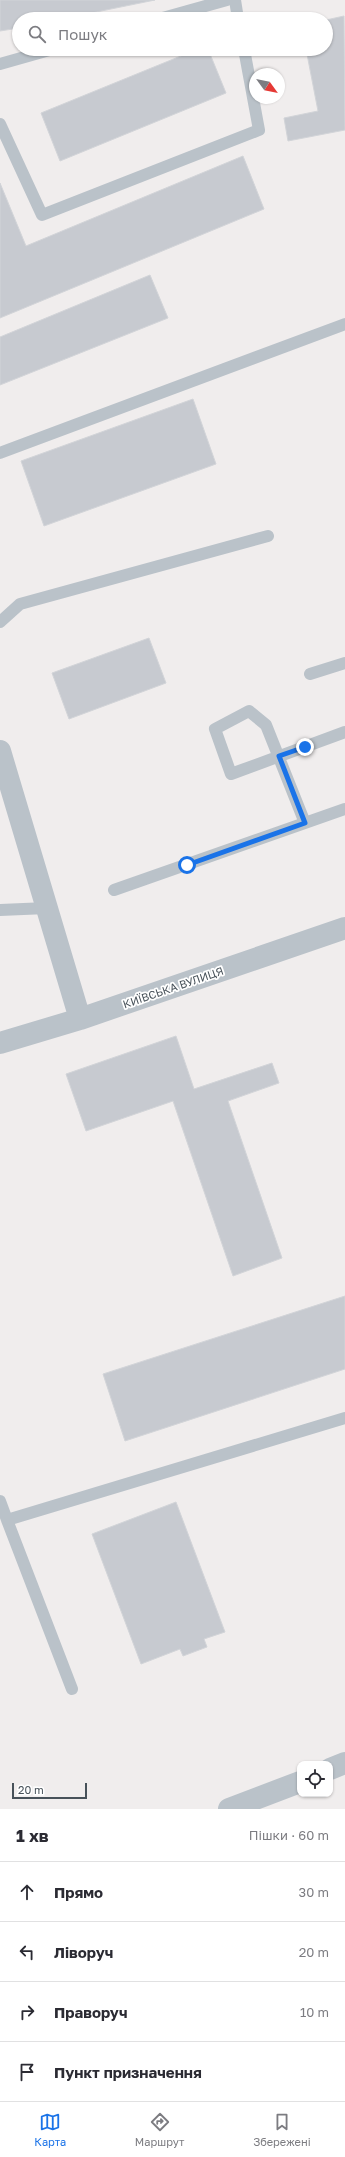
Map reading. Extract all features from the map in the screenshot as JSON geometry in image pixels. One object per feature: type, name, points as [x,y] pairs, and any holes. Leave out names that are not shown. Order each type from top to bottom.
[{"type":"street","points":[[0,751],[80,1019]]},
{"type":"street","name":"КИЇВСЬКА ВУЛИЦЯ","points":[[0,1042],[80,1019],[345,928]]},
{"type":"street","points":[[333,1768],[345,1763]]},
{"type":"street","points":[[229,1809],[297,1783]]},
{"type":"lane","points":[[184,12],[227,0]]},
{"type":"lane","points":[[235,0],[237,12]]},
{"type":"lane","points":[[0,64],[28,56]]},
{"type":"lane","points":[[0,124],[42,215],[259,130],[245,56]]},
{"type":"lane","points":[[0,454],[345,324]]},
{"type":"lane","points":[[0,622],[20,604],[268,536]]},
{"type":"lane","points":[[310,674],[345,663]]},
{"type":"lane","points":[[305,823],[279,756],[266,725],[249,711],[215,729],[231,774],[279,756],[345,732]]},
{"type":"lane","points":[[114,890],[345,809]]},
{"type":"lane","points":[[0,910],[47,908]]},
{"type":"lane","points":[[7,1520],[345,1418]]},
{"type":"lane","points":[[0,1501],[72,1689]]},
{"type":"building","points":[[0,0],[155,0],[96,12],[12,12],[12,29],[0,31]]},
{"type":"building","points":[[344,16],[345,130],[288,141],[284,118],[318,111],[307,56],[333,56],[333,18]]},
{"type":"building","points":[[181,56],[211,56],[226,93],[60,161],[41,113]]},
{"type":"building","points":[[243,156],[264,209],[0,318],[0,183],[26,246]]},
{"type":"building","points":[[150,275],[168,318],[0,385],[0,337]]},
{"type":"building","points":[[193,399],[216,464],[44,526],[21,461]]},
{"type":"building","points":[[149,638],[166,683],[69,719],[52,673]]},
{"type":"building","points":[[176,1036],[194,1089],[272,1063],[279,1083],[228,1101],[282,1258],[233,1276],[173,1101],[86,1131],[66,1074]]},
{"type":"building","points":[[345,1296],[345,1369],[125,1441],[103,1374]]},
{"type":"building","points":[[176,1502],[225,1632],[204,1639],[207,1647],[183,1656],[180,1649],[141,1664],[92,1534]]},
{"type":"route","points":[[187,865],[305,823],[279,756],[305,747]]}]
